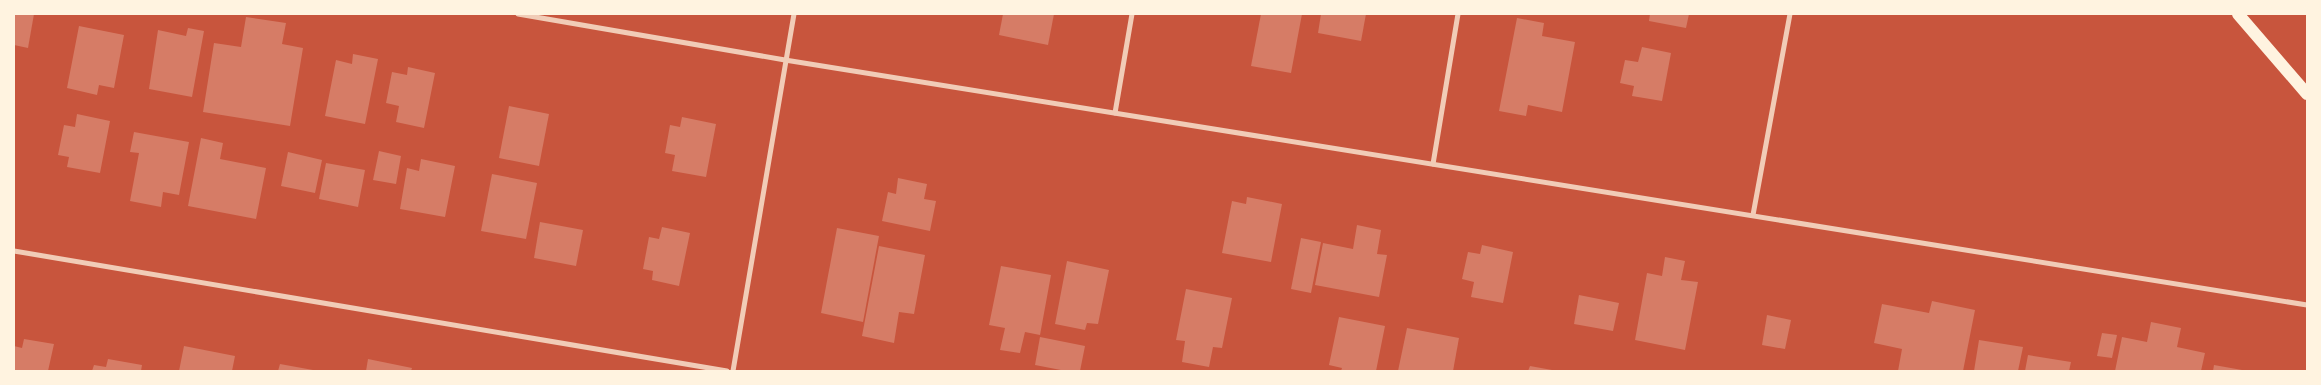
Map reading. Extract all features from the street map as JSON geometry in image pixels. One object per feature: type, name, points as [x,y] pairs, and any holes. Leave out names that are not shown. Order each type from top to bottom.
[{"type":"main road","points":[[2238,14],[2307,94]]},
{"type":"street","points":[[518,14],[785,60],[2307,305]]},
{"type":"street","points":[[733,371],[794,14]]},
{"type":"street","points":[[1116,113],[1132,14]]},
{"type":"street","points":[[1432,164],[1458,14]]},
{"type":"street","points":[[1753,215],[1790,14]]},
{"type":"street","points":[[14,251],[728,371]]},
{"type":"building","points":[[14,14],[34,14],[28,48],[14,45]]},
{"type":"building","points":[[1003,14],[1054,14],[1048,45],[999,35]]},
{"type":"building","points":[[1261,14],[1302,14],[1291,73],[1251,66]]},
{"type":"building","points":[[1321,14],[1366,14],[1361,41],[1318,33]]},
{"type":"building","points":[[1650,14],[1689,14],[1686,28],[1649,21]]},
{"type":"building","points":[[246,17],[286,23],[282,44],[303,48],[290,126],[203,112],[214,43],[241,47]]},
{"type":"building","points":[[1517,18],[1544,23],[1542,36],[1575,42],[1562,112],[1528,105],[1526,116],[1499,111]]},
{"type":"building","points":[[79,26],[124,35],[114,88],[99,85],[97,95],[67,88]]},
{"type":"building","points":[[188,28],[204,31],[192,97],[149,89],[158,30],[186,36]]},
{"type":"building","points":[[1642,47],[1671,53],[1662,101],[1632,96],[1634,86],[1620,83],[1625,60],[1638,62]]},
{"type":"building","points":[[353,54],[378,59],[365,124],[325,116],[336,60],[352,64]]},
{"type":"building","points":[[408,67],[435,73],[424,128],[396,122],[399,106],[386,103],[392,72],[407,75]]},
{"type":"building","points":[[509,106],[549,114],[539,166],[499,158]]},
{"type":"building","points":[[77,114],[110,121],[100,173],[67,167],[69,157],[58,155],[64,125],[75,127]]},
{"type":"building","points":[[682,117],[716,124],[706,177],[672,171],[675,155],[665,153],[670,125],[680,127]]},
{"type":"building","points":[[134,132],[189,142],[179,195],[163,192],[161,207],[130,201],[139,153],[130,152]]},
{"type":"building","points":[[201,138],[223,143],[220,159],[266,168],[256,219],[188,206]]},
{"type":"building","points":[[379,151],[401,156],[396,184],[373,180]]},
{"type":"building","points":[[288,152],[322,160],[315,193],[281,186]]},
{"type":"building","points":[[421,159],[455,166],[445,217],[400,209],[407,168],[419,171]]},
{"type":"building","points":[[326,163],[365,170],[358,207],[319,199]]},
{"type":"building","points":[[492,174],[537,183],[526,239],[481,231]]},
{"type":"building","points":[[898,178],[927,184],[924,199],[936,201],[930,231],[882,221],[888,192],[896,194]]},
{"type":"building","points":[[1247,197],[1282,204],[1271,262],[1222,253],[1232,201],[1246,204]]},
{"type":"building","points":[[540,222],[583,230],[576,266],[534,258]]},
{"type":"building","points":[[1357,225],[1381,230],[1377,254],[1387,255],[1379,297],[1315,285],[1323,243],[1353,249]]},
{"type":"building","points":[[662,227],[690,233],[679,286],[652,280],[653,271],[643,269],[649,237],[659,239]]},
{"type":"building","points":[[837,228],[879,236],[863,322],[821,313]]},
{"type":"building","points":[[1301,238],[1321,242],[1311,293],[1291,289]]},
{"type":"building","points":[[1482,245],[1513,252],[1503,303],[1471,297],[1474,282],[1462,279],[1468,252],[1480,254]]},
{"type":"building","points":[[879,246],[925,255],[914,314],[899,312],[894,343],[862,336]]},
{"type":"building","points":[[1665,257],[1685,261],[1681,280],[1698,282],[1685,350],[1635,340],[1647,273],[1662,276]]},
{"type":"building","points":[[1067,261],[1109,270],[1098,324],[1087,323],[1085,330],[1055,324]]},
{"type":"building","points":[[1001,266],[1051,275],[1040,335],[1025,332],[1020,353],[1000,350],[1005,328],[989,325]]},
{"type":"building","points":[[1186,289],[1232,298],[1222,348],[1213,347],[1209,367],[1182,362],[1185,341],[1176,340]]},
{"type":"building","points":[[1579,295],[1619,303],[1613,331],[1574,324]]},
{"type":"building","points":[[1932,301],[1975,310],[1963,371],[1898,371],[1902,349],[1874,343],[1882,304],[1929,313]]},
{"type":"building","points":[[1767,315],[1791,320],[1785,349],[1762,345]]},
{"type":"building","points":[[1339,317],[1385,326],[1376,371],[1341,371],[1342,368],[1329,365]]},
{"type":"building","points":[[2151,322],[2181,328],[2177,347],[2205,353],[2201,371],[2115,371],[2122,337],[2147,342]]},
{"type":"building","points":[[1407,328],[1459,338],[1453,371],[1398,371]]},
{"type":"building","points":[[2102,333],[2117,335],[2112,358],[2097,356]]},
{"type":"building","points":[[1040,337],[1085,346],[1080,371],[1066,371],[1035,365]]},
{"type":"building","points":[[24,339],[54,344],[48,371],[14,371],[14,346],[22,348]]},
{"type":"building","points":[[1979,340],[2023,347],[2018,371],[1974,371]]},
{"type":"building","points":[[184,346],[235,356],[232,371],[179,371]]},
{"type":"building","points":[[2028,355],[2071,362],[2069,371],[2025,371]]},
{"type":"building","points":[[108,359],[142,365],[141,371],[92,371],[94,365],[106,367]]},
{"type":"building","points":[[368,359],[412,368],[411,371],[366,371]]},
{"type":"building","points":[[280,364],[313,370],[313,371],[278,371]]},
{"type":"building","points":[[2214,365],[2242,370],[2242,371],[2213,371]]},
{"type":"building","points":[[1530,366],[1552,370],[1552,371],[1528,371]]}]
